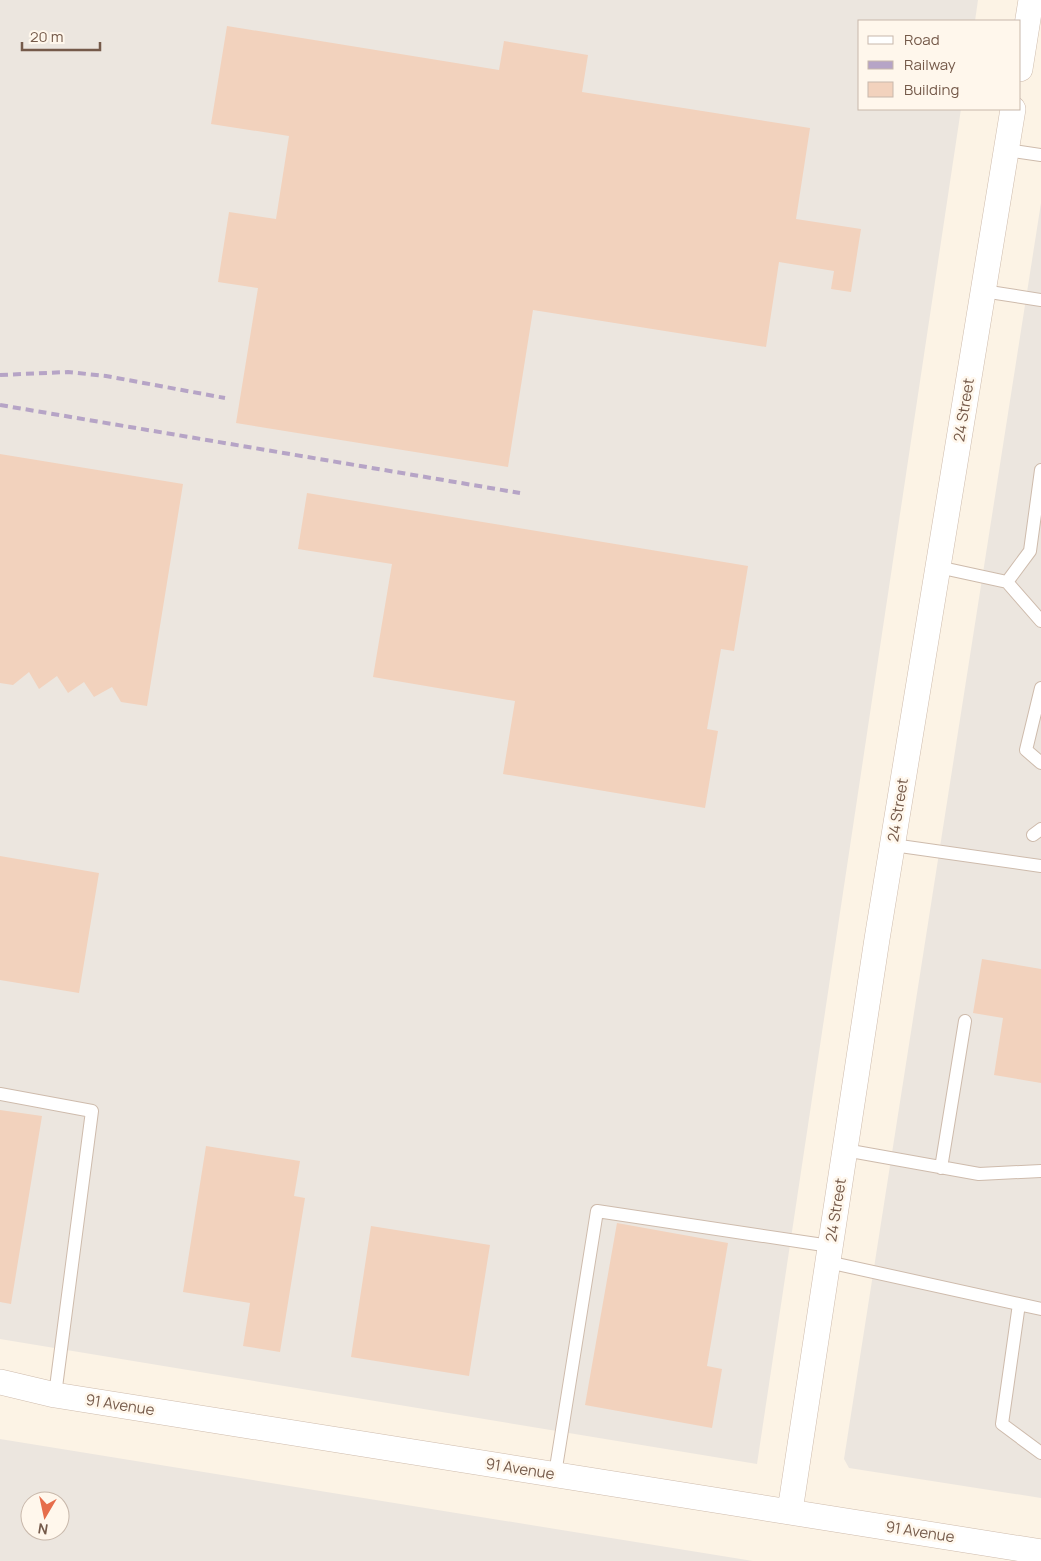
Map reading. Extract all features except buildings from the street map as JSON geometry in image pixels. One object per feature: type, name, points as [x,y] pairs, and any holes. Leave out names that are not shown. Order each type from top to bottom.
[{"type":"street","points":[[1021,63],[1031,0]]},
{"type":"street","name":"24 Street","points":[[790,1512],[893,845],[1013,110]]},
{"type":"street","name":"91 Avenue","points":[[0,1382],[55,1395],[1041,1552]]},
{"type":"lane","points":[[1006,150],[1041,155]]},
{"type":"lane","points":[[983,291],[1041,300]]},
{"type":"lane","points":[[1007,582],[1030,551],[1041,470]]},
{"type":"lane","points":[[938,567],[1007,582],[1041,621]]},
{"type":"lane","points":[[1041,688],[1026,750],[1041,763]]},
{"type":"lane","points":[[893,845],[1041,866]]},
{"type":"lane","points":[[941,1168],[965,1021]]},
{"type":"lane","points":[[0,1094],[92,1111],[55,1395]]},
{"type":"lane","points":[[845,1150],[978,1174],[1041,1171]]},
{"type":"lane","points":[[555,1474],[597,1210],[829,1254],[1041,1309]]},
{"type":"lane","points":[[1018,1304],[1002,1424],[1041,1453]]},
{"type":"shaded area","points":[[0,0],[978,0],[975,20],[858,20],[858,110],[961,110],[757,1464],[0,1339]]},
{"type":"shaded area","points":[[1041,203],[1041,1498],[849,1468],[844,1459]]},
{"type":"shaded area","points":[[0,1439],[753,1561],[0,1561]]},
{"type":"railway","points":[[0,375],[68,372],[106,376],[225,398]]},
{"type":"railway","points":[[0,405],[520,493]]}]
